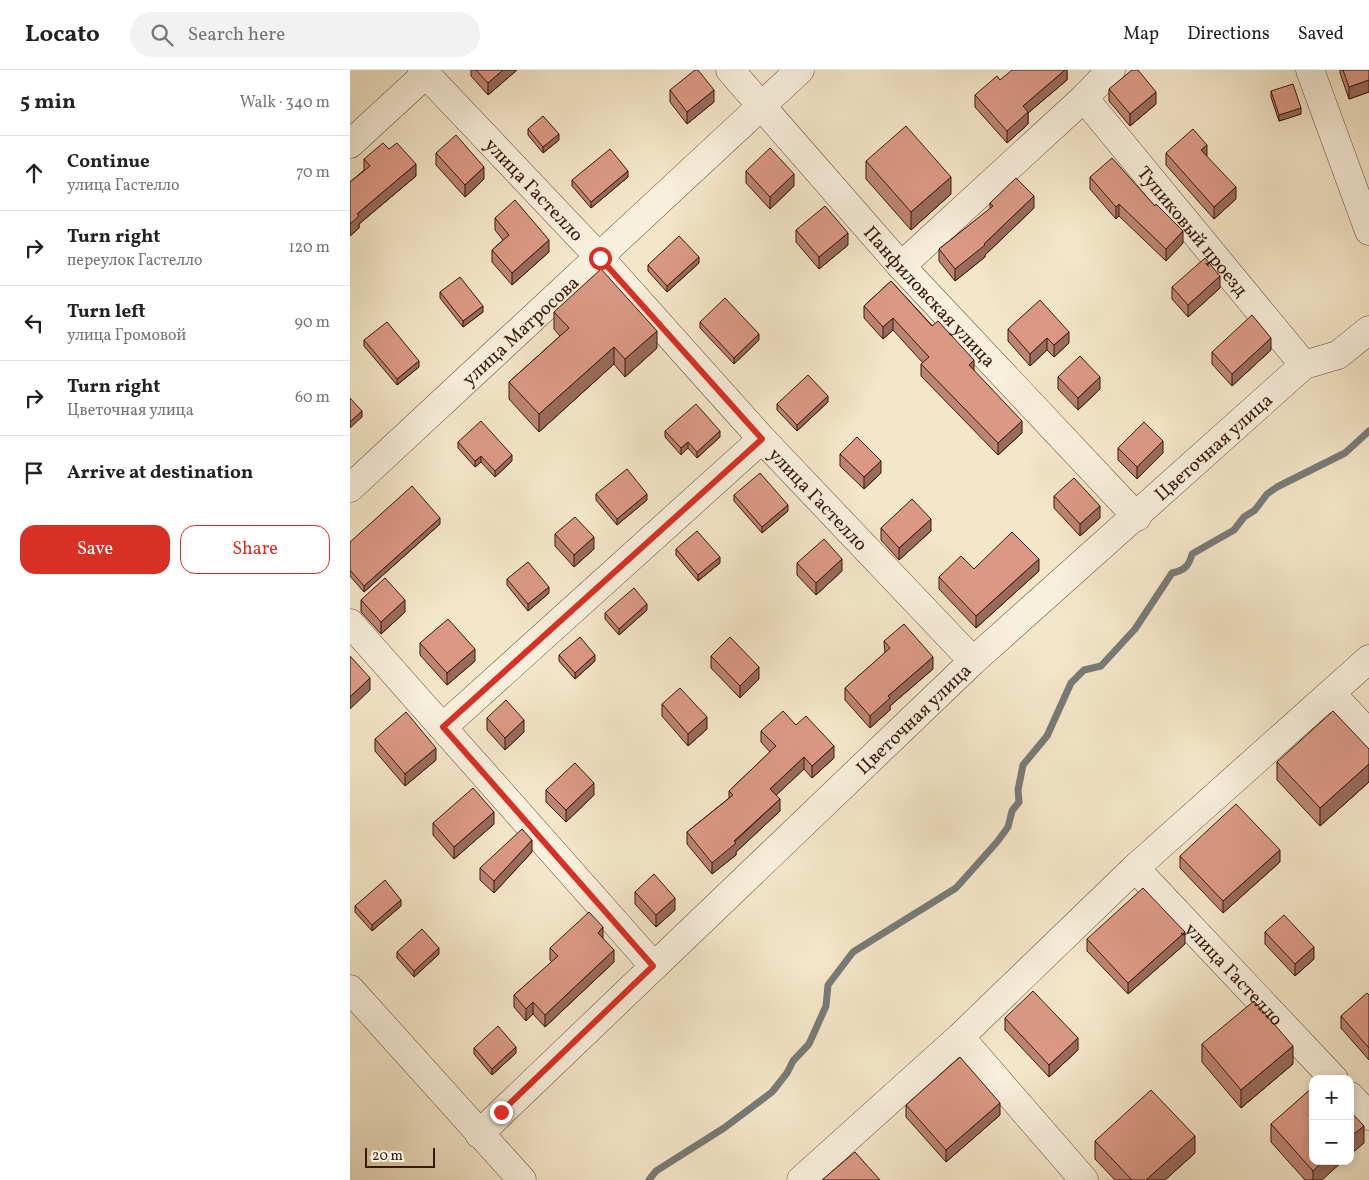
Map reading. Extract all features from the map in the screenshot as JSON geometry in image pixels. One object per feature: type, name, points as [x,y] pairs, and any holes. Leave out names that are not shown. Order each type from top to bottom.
[{"type":"street","name":"Панфиловская улица","points":[[730,70],[901,266],[1137,517]]},
{"type":"street","name":"улица Матросова","points":[[350,488],[600,258],[800,70]]},
{"type":"street","points":[[901,266],[1084,98],[1111,70]]},
{"type":"street","points":[[1310,70],[1369,231]]},
{"type":"street","points":[[350,144],[424,72]]},
{"type":"street","name":"улица Гастелло","points":[[424,72],[600,258],[762,439],[973,661]]},
{"type":"street","name":"Тупиковый проезд","points":[[1084,98],[1304,365]]},
{"type":"street","name":"Цветочная улица","points":[[479,1134],[973,661],[1137,517],[1304,365],[1338,355],[1369,330]]},
{"type":"street","points":[[443,727],[762,439]]},
{"type":"street","points":[[350,623],[653,966]]},
{"type":"street","points":[[801,1180],[960,1037],[1135,868],[1369,659]]},
{"type":"street","points":[[1331,693],[1369,734]]},
{"type":"street","name":"улица Гастелло","points":[[1135,868],[1330,1075]]},
{"type":"street","points":[[350,989],[522,1180]]},
{"type":"street","points":[[960,1037],[1084,1180]]},
{"type":"street","points":[[1354,1100],[1369,1116]]},
{"type":"building","points":[[476,70],[503,70],[488,83]]},
{"type":"building","points":[[695,70],[698,70],[714,90],[687,112],[670,90]]},
{"type":"building","points":[[1012,70],[1065,70],[1023,106],[1028,112],[1007,131],[975,95],[997,76],[1000,80]]},
{"type":"building","points":[[1132,70],[1138,70],[1156,92],[1130,114],[1109,89]]},
{"type":"building","points":[[1343,70],[1369,70],[1369,80],[1349,87]]},
{"type":"building","points":[[1293,84],[1301,108],[1279,115],[1271,91]]},
{"type":"building","points":[[543,116],[559,134],[543,147],[528,129]]},
{"type":"building","points":[[906,126],[951,177],[911,212],[866,161]]},
{"type":"building","points":[[1193,129],[1207,145],[1201,150],[1236,187],[1214,207],[1166,153]]},
{"type":"building","points":[[456,135],[484,167],[465,185],[436,153]]},
{"type":"building","points":[[383,143],[389,149],[397,143],[416,164],[357,214],[359,216],[350,224],[350,182],[370,166],[364,159]]},
{"type":"building","points":[[770,148],[794,174],[770,197],[746,171]]},
{"type":"building","points":[[610,149],[628,171],[591,202],[572,180]]},
{"type":"building","points":[[1112,158],[1155,206],[1156,204],[1183,231],[1166,249],[1119,204],[1116,207],[1090,177]]},
{"type":"building","points":[[1016,178],[1034,196],[985,245],[955,269],[939,249],[993,206],[990,203]]},
{"type":"building","points":[[515,200],[549,240],[512,273],[492,250],[509,235],[495,218]]},
{"type":"building","points":[[825,206],[848,233],[819,257],[796,230]]},
{"type":"building","points":[[679,236],[699,257],[667,286],[648,265]]},
{"type":"building","points":[[1205,258],[1220,276],[1188,305],[1172,287]]},
{"type":"building","points":[[601,269],[657,331],[625,359],[614,347],[539,414],[509,382],[569,328],[554,312]]},
{"type":"building","points":[[460,277],[483,306],[463,321],[440,292]]},
{"type":"building","points":[[891,281],[932,326],[938,321],[974,360],[969,365],[1022,421],[998,443],[921,364],[929,357],[893,318],[883,327],[864,306]]},
{"type":"building","points":[[725,298],[759,334],[734,358],[700,322]]},
{"type":"building","points":[[1040,300],[1069,332],[1054,345],[1047,338],[1030,354],[1008,329]]},
{"type":"building","points":[[1252,315],[1271,338],[1232,374],[1212,352]]},
{"type":"building","points":[[387,322],[419,361],[397,379],[364,340]]},
{"type":"building","points":[[1080,356],[1100,377],[1078,398],[1058,377]]},
{"type":"building","points":[[808,375],[828,396],[797,425],[777,404]]},
{"type":"building","points":[[350,398],[362,411],[350,422]]},
{"type":"building","points":[[696,404],[720,431],[697,452],[688,442],[681,448],[665,431]]},
{"type":"building","points":[[481,421],[512,455],[495,471],[481,456],[475,461],[458,442]]},
{"type":"building","points":[[1144,422],[1163,441],[1137,467],[1118,448]]},
{"type":"building","points":[[857,437],[881,461],[864,477],[840,454]]},
{"type":"building","points":[[627,469],[647,494],[617,519],[596,494]]},
{"type":"building","points":[[760,473],[788,505],[762,527],[734,495]]},
{"type":"building","points":[[1074,478],[1100,506],[1080,524],[1054,496]]},
{"type":"building","points":[[412,486],[440,518],[364,586],[350,570],[350,542]]},
{"type":"building","points":[[912,499],[931,519],[899,548],[881,528]]},
{"type":"building","points":[[575,517],[594,537],[574,555],[555,534]]},
{"type":"building","points":[[697,531],[720,557],[698,575],[676,549]]},
{"type":"building","points":[[1012,532],[1039,559],[976,616],[939,577],[961,556],[974,569]]},
{"type":"building","points":[[824,539],[842,559],[816,583],[797,563]]},
{"type":"building","points":[[528,562],[549,587],[528,604],[507,579]]},
{"type":"building","points":[[385,578],[405,600],[381,622],[361,600]]},
{"type":"building","points":[[634,588],[647,604],[619,629],[605,613]]},
{"type":"building","points":[[448,619],[475,649],[447,673],[420,643]]},
{"type":"building","points":[[904,624],[933,657],[888,696],[890,698],[870,716],[845,688],[890,648],[884,641]]},
{"type":"building","points":[[580,637],[595,655],[575,673],[559,655]]},
{"type":"building","points":[[730,637],[759,667],[740,686],[711,656]]},
{"type":"building","points":[[350,656],[370,678],[350,697]]},
{"type":"building","points":[[680,688],[707,717],[688,734],[662,704]]},
{"type":"building","points":[[506,700],[524,720],[505,738],[487,718]]},
{"type":"building","points":[[783,711],[796,725],[806,716],[834,746],[812,766],[804,757],[770,789],[780,799],[734,841],[736,843],[712,863],[687,832],[733,795],[729,791],[776,746],[761,731]]},
{"type":"building","points":[[1333,711],[1369,749],[1369,764],[1320,808],[1277,762]]},
{"type":"building","points":[[406,712],[436,748],[405,774],[375,739]]},
{"type":"building","points":[[575,763],[594,783],[566,810],[546,790]]},
{"type":"building","points":[[473,788],[494,812],[454,847],[433,823]]},
{"type":"building","points":[[1236,804],[1280,850],[1223,901],[1180,856]]},
{"type":"building","points":[[522,829],[532,840],[494,881],[480,868]]},
{"type":"building","points":[[654,874],[675,898],[656,915],[635,892]]},
{"type":"building","points":[[385,880],[401,900],[372,925],[355,906]]},
{"type":"building","points":[[1143,888],[1185,932],[1128,983],[1087,939]]},
{"type":"building","points":[[589,912],[603,927],[598,933],[614,950],[545,1015],[533,1002],[526,1009],[514,995],[558,956],[550,948]]},
{"type":"building","points":[[1284,915],[1314,947],[1295,964],[1265,932]]},
{"type":"building","points":[[422,929],[439,948],[414,971],[397,952]]},
{"type":"building","points":[[1033,991],[1078,1038],[1049,1065],[1005,1018]]},
{"type":"building","points":[[1367,993],[1369,995],[1369,1048],[1341,1016]]},
{"type":"building","points":[[1254,1001],[1293,1046],[1241,1090],[1202,1044]]},
{"type":"building","points":[[498,1026],[516,1047],[492,1069],[474,1048]]},
{"type":"building","points":[[960,1057],[1000,1103],[946,1150],[906,1105]]},
{"type":"building","points":[[1151,1090],[1195,1136],[1146,1180],[1132,1180],[1095,1141]]},
{"type":"building","points":[[1309,1091],[1309,1165],[1319,1165],[1313,1171],[1271,1124]]},
{"type":"building","points":[[1354,1115],[1364,1126],[1354,1134]]},
{"type":"building","points":[[855,1152],[880,1180],[822,1180]]},
{"type":"waterway","points":[[649,1180],[656,1171],[724,1128],[772,1092],[787,1073],[793,1061],[809,1044],[826,1006],[828,985],[853,952],[956,888],[997,842],[1008,827],[1012,811],[1019,802],[1018,790],[1023,765],[1047,736],[1071,683],[1084,670],[1101,666],[1135,629],[1172,573],[1186,567],[1192,554],[1234,530],[1244,517],[1255,510],[1267,494],[1277,487],[1345,453],[1369,431]]},
{"type":"route","points":[[501,1112],[653,966],[443,727],[762,439],[600,258]]}]
